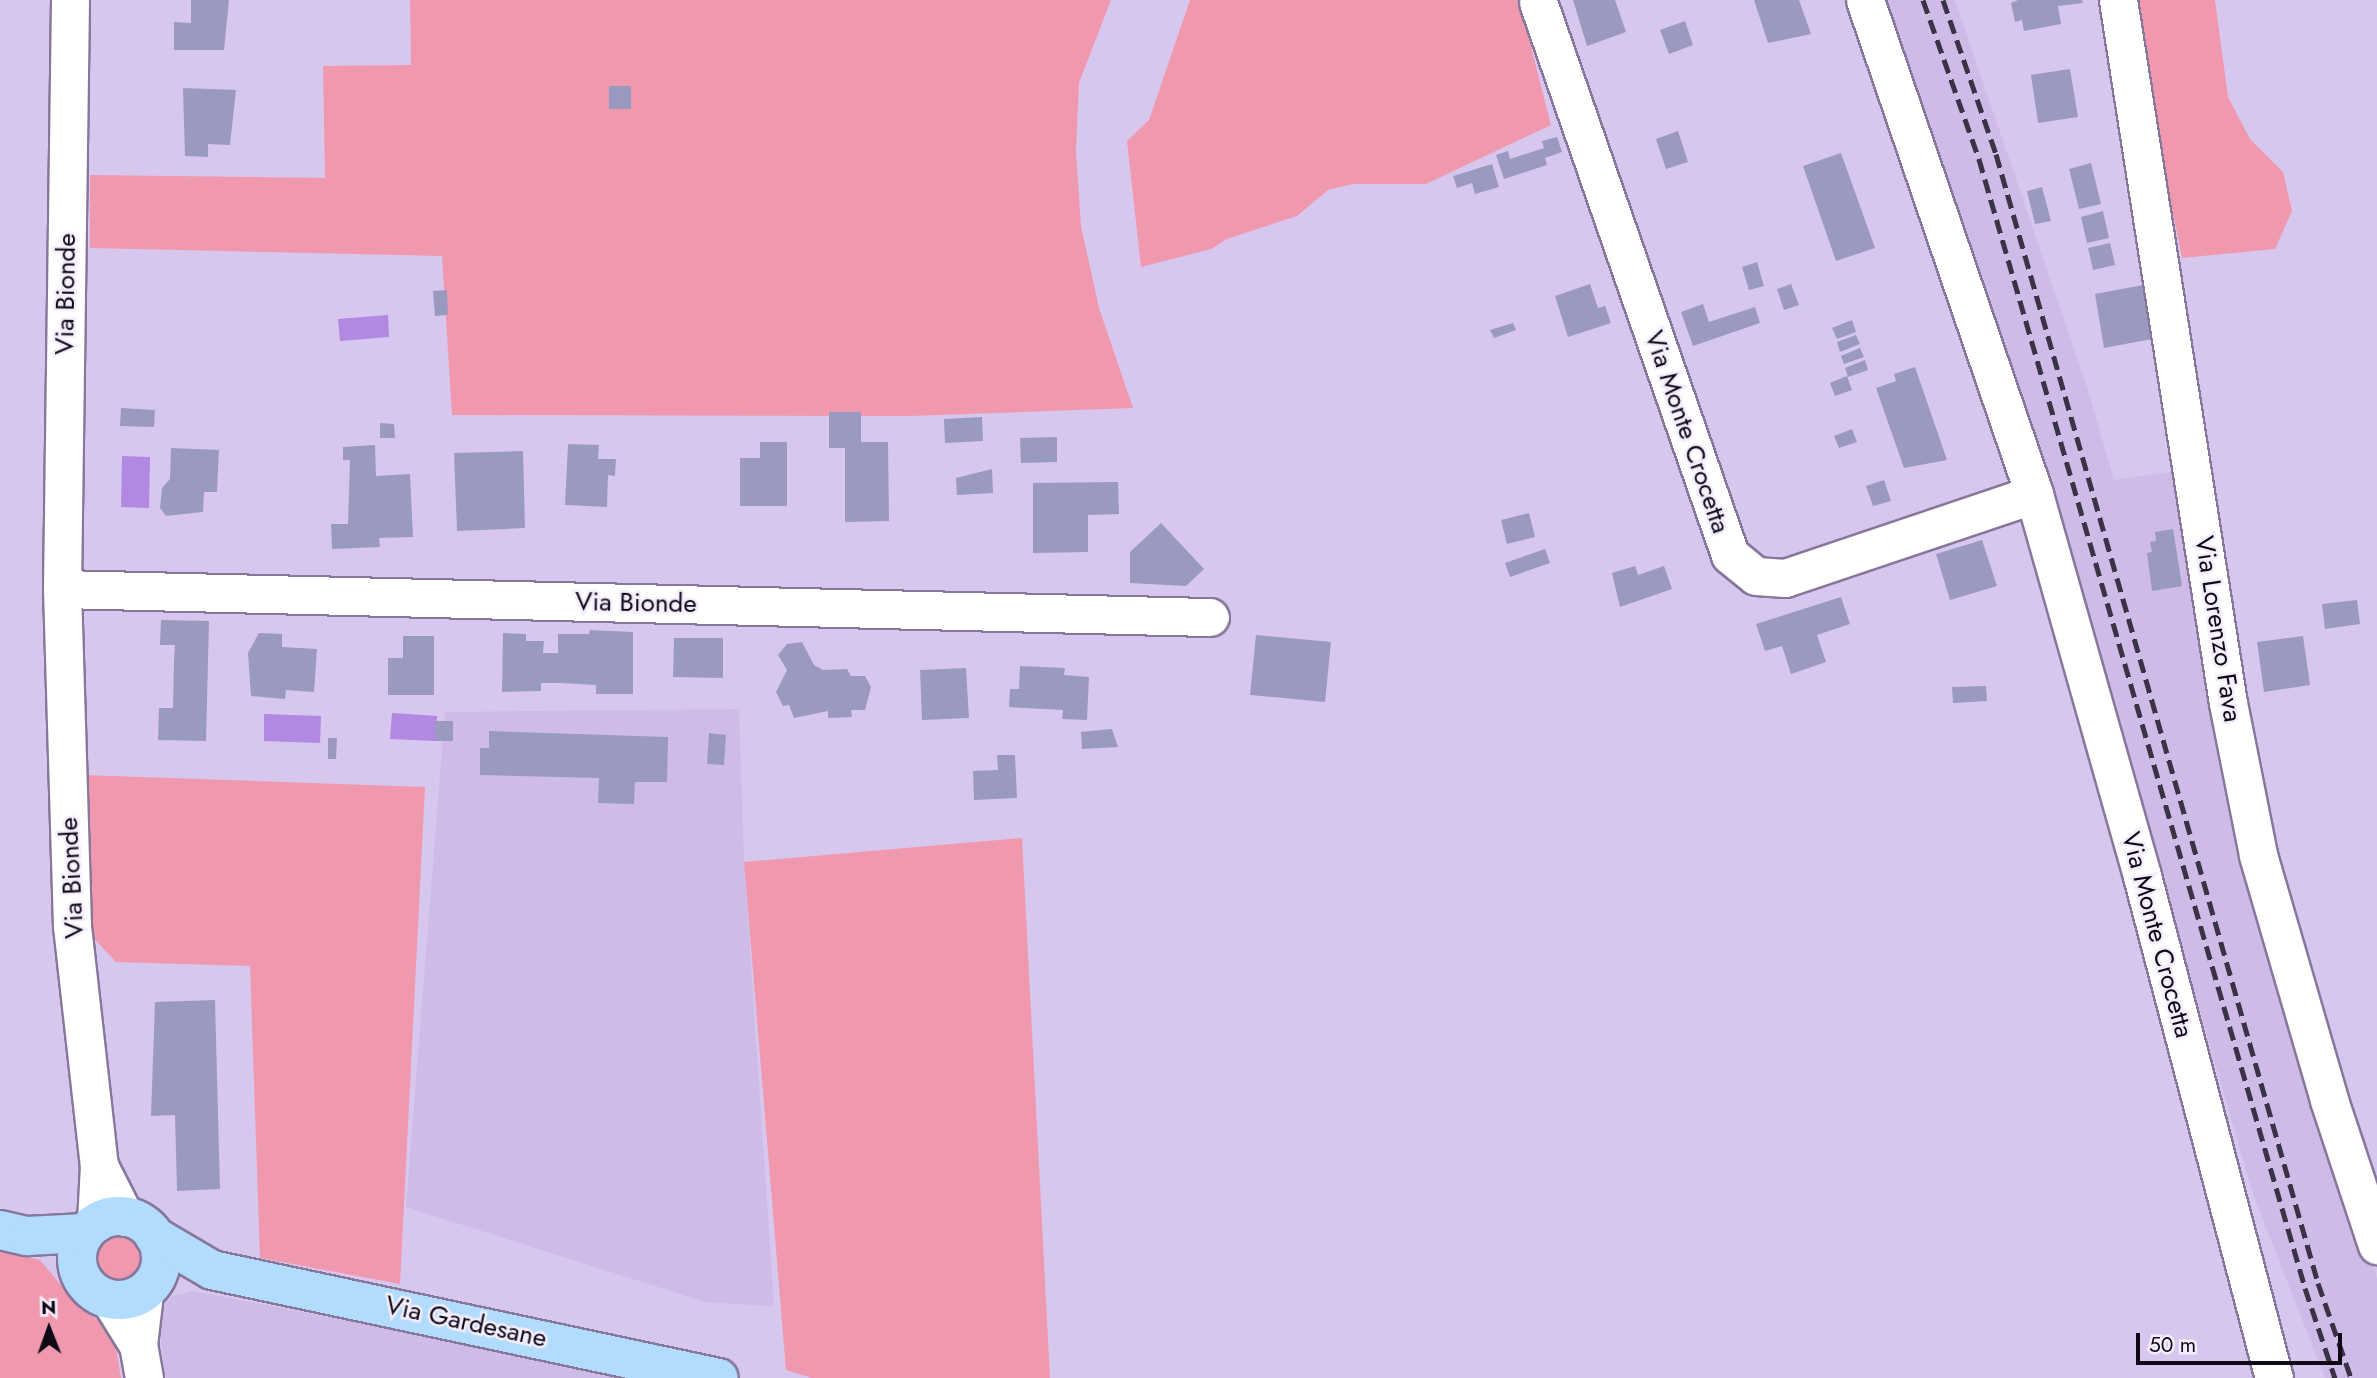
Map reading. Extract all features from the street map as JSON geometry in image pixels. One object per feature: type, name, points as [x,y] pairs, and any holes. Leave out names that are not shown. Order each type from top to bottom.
[{"type":"main road","name":"Via Gardesane","points":[[14,1233],[107,1234],[212,1270],[422,1311],[719,1378]]},
{"type":"main road","points":[[107,1234],[161,1263],[137,1291],[94,1293],[82,1280],[107,1234]]},
{"type":"main road","name":"Via Gardesane","points":[[137,1291],[212,1270]]},
{"type":"street","name":"Via Bionde","points":[[70,0],[62,589],[72,926],[107,1234]]},
{"type":"street","name":"Via Monte Crocetta","points":[[1865,0],[2034,494],[2142,876],[2274,1378]]},
{"type":"street","name":"Via Lorenzo Fava","points":[[2118,0],[2228,703],[2258,855],[2329,1100],[2377,1245]]},
{"type":"street","name":"Via Monte Crocetta","points":[[1538,2],[1730,555],[1756,576],[1784,578],[2034,494]]},
{"type":"street","name":"Via Bionde","points":[[62,589],[1210,617]]},
{"type":"street","points":[[137,1291],[141,1362]]},
{"type":"shaded area","points":[[410,0],[1111,0],[1079,83],[1076,151],[1081,226],[1099,308],[1133,408],[910,416],[452,415],[442,256],[90,248],[90,175],[325,178],[323,66],[411,65]]},
{"type":"shaded area","points":[[1190,0],[1519,0],[1551,125],[1426,184],[1353,184],[1328,190],[1297,216],[1227,239],[1211,249],[1141,267],[1127,141],[1149,120]]},
{"type":"shaded area","points":[[1883,0],[1955,0],[2088,390],[2114,480],[2178,471],[2377,1279],[2377,1378],[2325,1378],[2253,1194],[2026,411]]},
{"type":"shaded area","points":[[2130,0],[2215,0],[2228,97],[2250,139],[2283,172],[2292,211],[2275,249],[2182,258]]},
{"type":"shaded area","points":[[388,315],[389,337],[340,341],[338,319]]},
{"type":"shaded area","points":[[122,456],[150,457],[149,508],[121,507]]},
{"type":"shaded area","points":[[739,709],[744,862],[774,1306],[705,1302],[406,1207],[445,712]]},
{"type":"shaded area","points":[[392,713],[437,716],[435,741],[390,739]]},
{"type":"shaded area","points":[[264,714],[321,716],[320,743],[264,741]]},
{"type":"shaded area","points":[[84,775],[425,787],[400,1284],[260,1258],[250,966],[116,962],[84,928]]},
{"type":"shaded area","points":[[1022,838],[1050,1378],[812,1378],[786,1370],[744,862]]},
{"type":"shaded area","points":[[118,1227],[136,1233],[144,1241],[150,1259],[144,1277],[136,1285],[118,1291],[100,1285],[92,1277],[86,1259],[92,1241],[100,1233]]},
{"type":"shaded area","points":[[0,1251],[40,1260],[81,1309],[103,1323],[116,1348],[121,1378],[0,1378]]},
{"type":"shaded area","points":[[193,1291],[615,1373],[616,1378],[166,1378],[159,1328],[165,1304],[172,1296]]},
{"type":"building","points":[[191,0],[229,0],[224,50],[174,50],[174,22],[191,23]]},
{"type":"building","points":[[1573,0],[1615,0],[1626,32],[1587,46]]},
{"type":"building","points":[[1754,0],[1799,0],[1811,34],[1768,43]]},
{"type":"building","points":[[2018,0],[2082,0],[2083,3],[2058,6],[2061,24],[2024,31],[2022,20],[2015,22],[2011,3]]},
{"type":"building","points":[[1685,21],[1693,45],[1669,54],[1660,30]]},
{"type":"building","points":[[2070,69],[2078,117],[2038,123],[2031,75]]},
{"type":"building","points":[[609,86],[631,86],[631,109],[609,109]]},
{"type":"building","points":[[183,88],[236,90],[230,145],[208,144],[208,157],[185,156]]},
{"type":"building","points":[[1678,131],[1688,162],[1666,169],[1656,139]]},
{"type":"building","points":[[1557,137],[1562,152],[1545,158],[1547,165],[1504,179],[1496,155],[1508,151],[1510,159],[1544,148],[1542,141]]},
{"type":"building","points":[[1841,153],[1875,248],[1836,261],[1803,166]]},
{"type":"building","points":[[2091,163],[2101,204],[2079,209],[2069,169]]},
{"type":"building","points":[[1492,164],[1499,187],[1475,194],[1472,183],[1457,188],[1453,176]]},
{"type":"building","points":[[2042,187],[2051,221],[2035,224],[2027,191]]},
{"type":"building","points":[[2103,211],[2109,238],[2087,243],[2081,217]]},
{"type":"building","points":[[2110,243],[2115,265],[2093,270],[2088,248]]},
{"type":"building","points":[[1757,262],[1764,286],[1749,290],[1742,267]]},
{"type":"building","points":[[1590,284],[1598,308],[1605,306],[1611,323],[1568,337],[1555,296]]},
{"type":"building","points":[[1791,284],[1799,305],[1784,310],[1777,289]]},
{"type":"building","points":[[2143,285],[2152,339],[2104,348],[2095,294]]},
{"type":"building","points":[[447,290],[448,315],[435,316],[433,291]]},
{"type":"building","points":[[1703,304],[1709,322],[1755,307],[1760,323],[1693,346],[1681,312]]},
{"type":"building","points":[[1852,320],[1856,332],[1837,339],[1832,328]]},
{"type":"building","points":[[1513,323],[1516,330],[1494,338],[1490,330]]},
{"type":"building","points":[[1856,335],[1860,344],[1840,352],[1837,342]]},
{"type":"building","points":[[1860,348],[1864,357],[1844,364],[1841,356]]},
{"type":"building","points":[[1865,360],[1868,370],[1848,377],[1845,368]]},
{"type":"building","points":[[1915,367],[1947,460],[1904,468],[1876,388],[1896,381],[1894,374]]},
{"type":"building","points":[[1847,376],[1852,390],[1835,396],[1830,383]]},
{"type":"building","points":[[121,408],[155,410],[154,427],[120,426]]},
{"type":"building","points":[[829,412],[861,412],[861,442],[888,442],[889,521],[845,522],[845,448],[829,448]]},
{"type":"building","points":[[982,417],[983,441],[945,443],[944,419]]},
{"type":"building","points":[[380,423],[394,424],[395,438],[380,438]]},
{"type":"building","points":[[1852,429],[1857,442],[1839,448],[1834,436]]},
{"type":"building","points":[[1057,437],[1057,462],[1021,463],[1020,438]]},
{"type":"building","points":[[760,442],[787,442],[787,506],[740,506],[740,458],[760,458]]},
{"type":"building","points":[[568,444],[599,445],[598,459],[616,459],[615,476],[608,475],[607,507],[565,505]]},
{"type":"building","points":[[375,445],[376,476],[410,474],[413,537],[379,538],[380,547],[332,549],[331,524],[348,524],[350,460],[343,460],[343,447]]},
{"type":"building","points":[[171,448],[219,450],[217,492],[204,492],[203,512],[166,516],[160,508],[162,488],[170,479]]},
{"type":"building","points":[[523,451],[525,528],[457,531],[454,453]]},
{"type":"building","points":[[992,469],[993,493],[957,495],[956,478]]},
{"type":"building","points":[[1884,480],[1891,501],[1873,506],[1866,486]]},
{"type":"building","points":[[1118,482],[1119,514],[1088,515],[1088,552],[1033,553],[1033,483]]},
{"type":"building","points":[[1529,513],[1535,537],[1507,544],[1501,520]]},
{"type":"building","points":[[1161,523],[1204,569],[1186,586],[1130,583],[1130,552]]},
{"type":"building","points":[[2173,529],[2182,586],[2152,591],[2147,553],[2152,552],[2150,542],[2156,541],[2155,532]]},
{"type":"building","points":[[1982,540],[1997,586],[1950,600],[1936,554]]},
{"type":"building","points":[[1545,549],[1550,563],[1510,577],[1505,563]]},
{"type":"building","points":[[1635,566],[1638,575],[1664,566],[1672,589],[1620,607],[1612,573]]},
{"type":"building","points":[[1841,597],[1850,624],[1817,635],[1826,662],[1791,674],[1782,646],[1765,651],[1756,624]]},
{"type":"building","points":[[2357,600],[2360,624],[2325,629],[2322,604]]},
{"type":"building","points":[[161,620],[209,621],[206,741],[158,740],[159,708],[173,708],[175,645],[160,645]]},
{"type":"building","points":[[590,630],[633,632],[633,694],[596,694],[596,685],[562,683],[541,683],[541,691],[502,692],[503,633],[526,634],[526,641],[544,641],[543,653],[558,653],[558,634],[589,634]]},
{"type":"building","points":[[259,633],[282,634],[282,647],[317,649],[314,692],[286,690],[285,699],[251,696],[248,653]]},
{"type":"building","points":[[1256,635],[1331,642],[1325,702],[1250,695]]},
{"type":"building","points":[[403,636],[434,636],[434,695],[388,695],[388,658],[403,658]]},
{"type":"building","points":[[2303,636],[2310,685],[2264,692],[2257,642]]},
{"type":"building","points":[[674,638],[723,638],[723,678],[673,677]]},
{"type":"building","points":[[802,642],[814,665],[823,670],[847,669],[851,676],[865,676],[871,687],[865,710],[851,710],[852,717],[828,718],[828,711],[794,718],[789,705],[783,706],[776,692],[787,670],[778,655],[787,644]]},
{"type":"building","points":[[1020,666],[1065,668],[1064,675],[1089,677],[1087,720],[1062,719],[1063,710],[1009,707],[1010,689],[1019,689]]},
{"type":"building","points":[[966,668],[969,718],[922,720],[920,670]]},
{"type":"building","points":[[1986,686],[1987,701],[1953,703],[1952,687]]},
{"type":"building","points":[[435,721],[453,721],[453,741],[435,741]]},
{"type":"building","points":[[1112,729],[1118,747],[1082,749],[1081,732]]},
{"type":"building","points":[[489,731],[668,737],[667,782],[635,782],[634,804],[598,803],[599,778],[480,775],[480,748],[489,748]]},
{"type":"building","points":[[709,733],[726,735],[724,765],[707,764]]},
{"type":"building","points":[[328,738],[337,738],[336,759],[328,759]]},
{"type":"building","points":[[997,755],[1015,755],[1017,798],[974,800],[973,771],[998,770]]},
{"type":"building","points":[[215,1000],[220,1189],[177,1191],[175,1115],[151,1116],[155,1002]]},
{"type":"railway","points":[[1923,0],[1979,159],[2305,1288],[2335,1378]]},
{"type":"railway","points":[[1943,0],[1996,154],[2318,1283],[2351,1378]]}]
